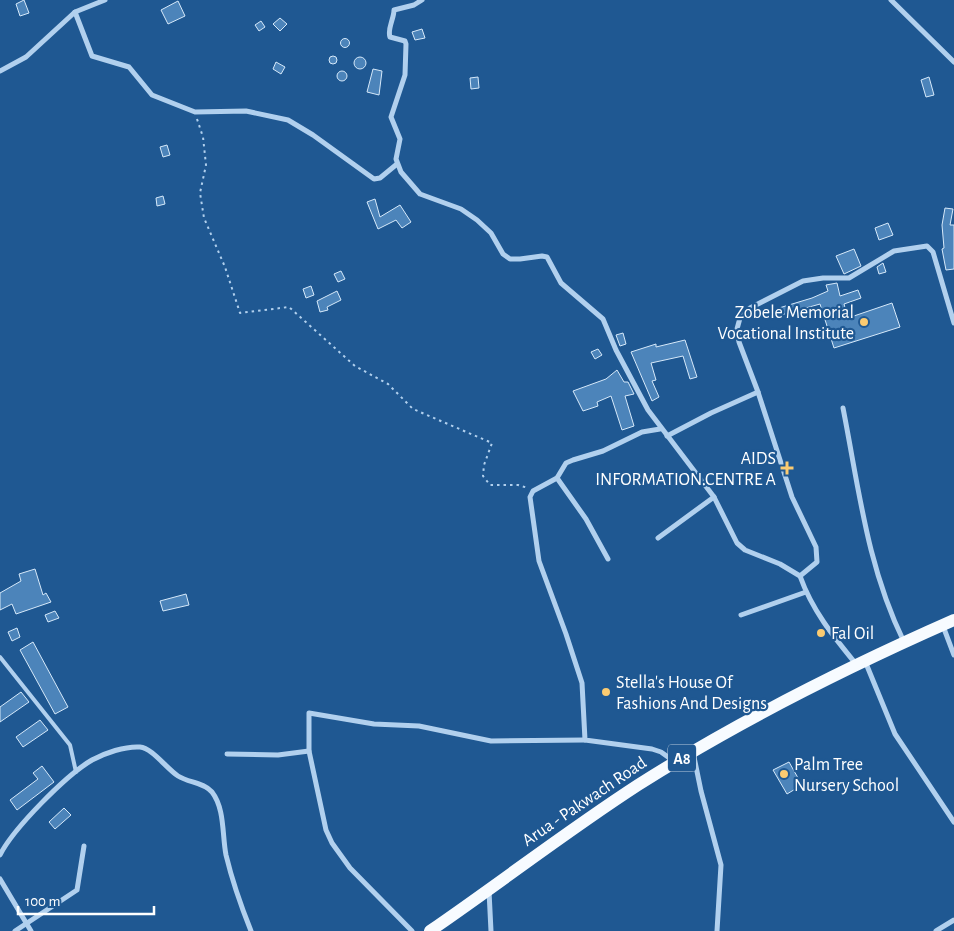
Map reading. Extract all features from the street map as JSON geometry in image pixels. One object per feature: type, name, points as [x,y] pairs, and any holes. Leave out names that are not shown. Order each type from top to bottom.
[{"type":"main road","name":"Arua - Pakwach Road","points":[[430,931],[489,890],[544,848],[675,762],[754,716],[861,662],[948,623]]},
{"type":"street","points":[[0,70],[26,57],[75,12],[104,0]]},
{"type":"street","points":[[422,0],[414,5],[394,10],[394,19],[388,33],[390,38],[405,41],[406,44],[405,75],[391,117],[400,139],[397,164],[401,172],[420,194],[461,209],[483,225],[491,233],[502,254],[510,259],[547,257],[561,283],[604,319],[616,350],[660,429],[714,497],[741,547],[780,564],[800,576],[806,592],[827,628],[861,662],[895,734],[954,822]]},
{"type":"street","points":[[891,0],[954,62]]},
{"type":"street","points":[[75,12],[92,56],[130,67],[152,95],[195,112],[246,111],[288,120],[313,134],[374,179],[380,178],[397,164]]},
{"type":"street","points":[[800,576],[817,562],[816,547],[792,497],[758,392],[739,342],[737,329],[740,318],[750,308],[803,281],[823,278],[849,278],[894,251],[927,246],[933,252],[954,323]]},
{"type":"street","points":[[667,436],[711,413],[758,392]]},
{"type":"street","points":[[843,408],[865,532],[889,610],[905,642]]},
{"type":"street","points":[[585,740],[582,684],[539,561],[530,497],[532,491],[557,478],[566,464],[573,460],[603,451],[642,432],[660,429]]},
{"type":"street","points":[[557,478],[586,519],[608,559]]},
{"type":"street","points":[[658,538],[714,497]]},
{"type":"street","points":[[741,615],[806,592]]},
{"type":"street","points":[[948,623],[954,655]]},
{"type":"street","points":[[412,931],[350,868],[332,843],[326,830],[309,751],[308,715],[313,712],[374,724],[419,726],[491,741],[585,740],[652,749],[675,762]]},
{"type":"street","points":[[0,855],[7,842],[76,772],[100,757],[140,747],[149,749],[170,771],[182,779],[199,783],[211,791],[220,806],[226,855],[250,931]]},
{"type":"street","points":[[227,754],[278,755],[309,751]]},
{"type":"street","points":[[693,752],[721,865],[717,931]]},
{"type":"street","points":[[15,931],[77,890],[84,846]]},
{"type":"street","points":[[0,879],[31,931]]},
{"type":"street","points":[[489,890],[491,931]]},
{"type":"street","points":[[936,931],[954,920]]},
{"type":"lane","points":[[0,657],[70,745],[76,772]]},
{"type":"path","points":[[195,112],[203,137],[206,165],[200,193],[204,218],[225,267],[240,313],[289,307],[355,366],[388,384],[413,410],[492,443],[484,465],[483,476],[490,486],[526,486],[532,491]]},
{"type":"building","points":[[24,0],[29,13],[20,16],[16,4]]},
{"type":"building","points":[[178,1],[185,16],[168,24],[161,10]]},
{"type":"building","points":[[280,18],[287,24],[280,31],[273,24]]},
{"type":"building","points":[[261,21],[265,27],[259,31],[255,25]]},
{"type":"building","points":[[422,29],[425,38],[415,40],[412,32]]},
{"type":"building","points":[[345,38],[350,43],[345,48],[340,43]]},
{"type":"building","points":[[333,56],[337,60],[333,64],[329,60]]},
{"type":"building","points":[[358,57],[362,57],[366,63],[362,69],[358,69],[354,65],[354,61]]},
{"type":"building","points":[[276,62],[285,67],[281,74],[273,69]]},
{"type":"building","points":[[373,69],[382,71],[379,95],[367,92]]},
{"type":"building","points":[[342,71],[347,76],[342,81],[337,76]]},
{"type":"building","points":[[478,77],[479,88],[471,89],[470,78]]},
{"type":"building","points":[[929,77],[934,95],[926,97],[921,80]]},
{"type":"building","points":[[167,145],[170,155],[163,157],[160,147]]},
{"type":"building","points":[[163,196],[165,204],[157,206],[156,198]]},
{"type":"building","points":[[375,199],[380,217],[400,205],[411,222],[402,228],[396,220],[378,229],[367,202]]},
{"type":"building","points":[[945,208],[953,209],[950,225],[954,225],[954,269],[946,270],[942,249],[944,248],[942,225]]},
{"type":"building","points":[[888,223],[893,235],[879,240],[875,228]]},
{"type":"building","points":[[854,249],[861,266],[844,274],[836,256]]},
{"type":"building","points":[[883,263],[886,272],[879,274],[877,267]]},
{"type":"building","points":[[341,271],[345,279],[338,282],[334,274]]},
{"type":"building","points":[[837,283],[840,296],[858,290],[861,298],[844,304],[848,318],[892,303],[900,327],[834,348],[820,304],[781,315],[779,308],[812,298],[828,291],[826,285]]},
{"type":"building","points":[[311,286],[314,295],[306,298],[303,289]]},
{"type":"building","points":[[337,291],[341,300],[327,307],[328,310],[320,312],[317,301]]},
{"type":"building","points":[[623,333],[626,344],[620,346],[616,335]]},
{"type":"building","points":[[685,340],[697,377],[690,379],[683,356],[651,363],[656,380],[652,381],[659,397],[652,401],[631,352],[656,344],[656,347]]},
{"type":"building","points":[[598,349],[602,355],[595,359],[591,352]]},
{"type":"building","points":[[617,370],[624,382],[628,382],[634,394],[625,396],[634,426],[622,430],[611,396],[597,402],[598,406],[583,411],[573,391],[606,379]]},
{"type":"building","points":[[35,569],[43,595],[46,593],[51,602],[16,614],[12,604],[0,610],[0,593],[21,581],[19,574]]},
{"type":"building","points":[[186,594],[189,605],[163,611],[160,601]]},
{"type":"building","points":[[55,611],[59,618],[48,622],[45,615]]},
{"type":"building","points":[[17,628],[20,637],[12,641],[8,632]]},
{"type":"building","points":[[33,642],[68,707],[55,714],[20,650]]},
{"type":"building","points":[[21,692],[29,702],[0,722],[0,707]]},
{"type":"building","points":[[40,720],[48,730],[23,747],[16,737]]},
{"type":"building","points":[[789,762],[802,785],[787,794],[773,770]]},
{"type":"building","points":[[42,766],[54,782],[17,810],[10,800],[38,779],[33,773]]},
{"type":"building","points":[[64,808],[71,815],[55,829],[49,822]]},
{"type":"place","name":"Zobele Memorial Vocational Institute","points":[[864,322]]},
{"type":"place","name":"AIDS INFORMATION.CENTRE A","points":[[787,468]]},
{"type":"place","name":"Fal Oil","points":[[821,633]]},
{"type":"place","name":"Stella's House Of Fashions And Designs","points":[[606,692]]},
{"type":"place","name":"Palm Tree Nursery School","points":[[784,774]]}]
